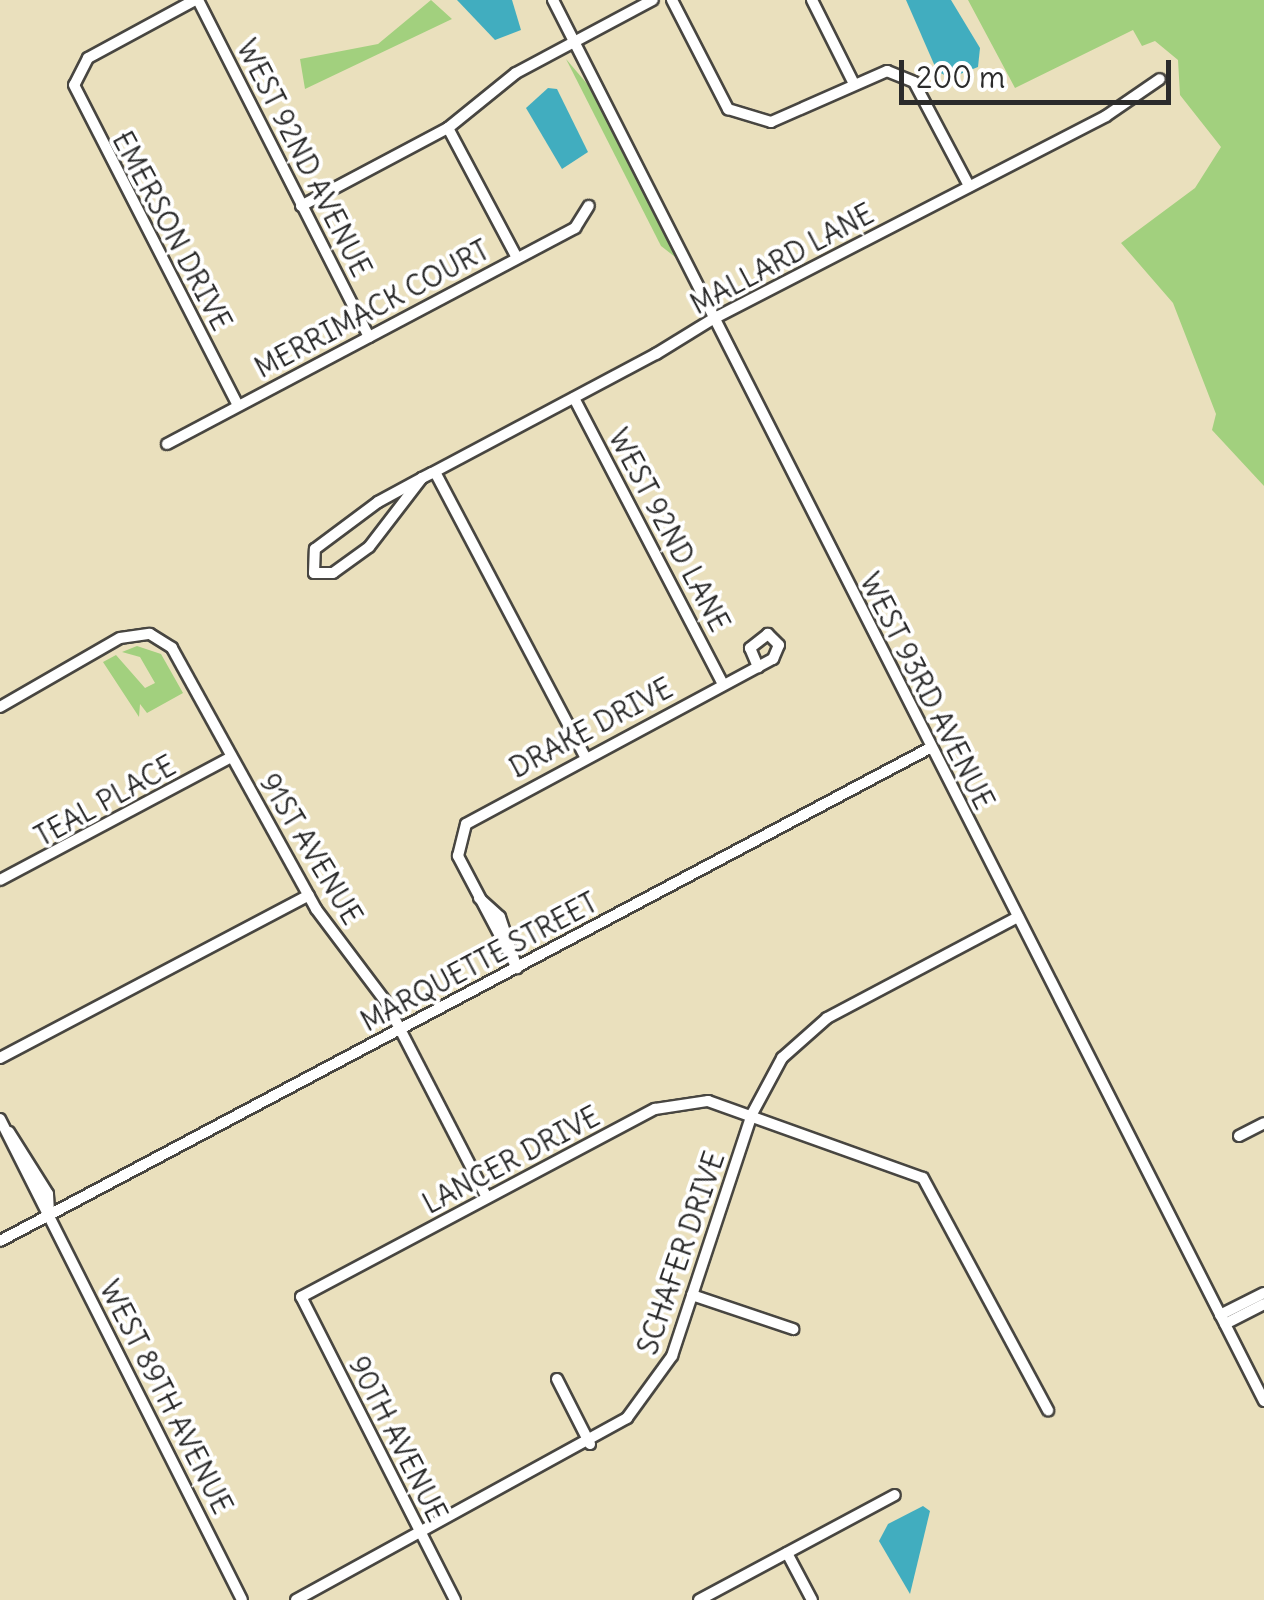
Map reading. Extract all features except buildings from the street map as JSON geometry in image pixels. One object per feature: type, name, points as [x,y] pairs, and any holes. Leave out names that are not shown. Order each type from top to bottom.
[{"type":"street","name":"EMERSON DRIVE","points":[[197,0],[96,52],[76,76],[82,108],[238,405]]},
{"type":"street","name":"WEST 92ND AVENUE","points":[[197,0],[369,337]]},
{"type":"street","name":"WEST 93RD AVENUE","points":[[554,0],[1264,1401]]},
{"type":"street","points":[[301,206],[448,128],[516,73],[653,0]]},
{"type":"street","points":[[672,0],[728,109],[753,123],[886,70],[914,82],[970,186]]},
{"type":"street","points":[[812,0],[853,82]]},
{"type":"street","name":"MALLARD LANE","points":[[422,478],[370,547],[332,573],[314,573],[315,550],[422,478],[713,319],[970,186],[1160,78]]},
{"type":"street","points":[[448,128],[517,258]]},
{"type":"street","name":"MERRIMACK COURT","points":[[167,444],[576,228],[589,206]]},
{"type":"street","name":"WEST 92ND LANE","points":[[574,398],[724,684]]},
{"type":"street","points":[[434,472],[585,757]]},
{"type":"street","name":"91ST AVENUE","points":[[0,706],[120,638],[150,634],[178,658],[308,895],[400,1028],[487,1198]]},
{"type":"street","name":"DRAKE DRIVE","points":[[517,968],[478,897],[458,843],[476,815],[758,666]]},
{"type":"street","name":"MARQUETTE STREET","points":[[0,1241],[930,748]]},
{"type":"street","name":"TEAL PLACE","points":[[0,880],[231,758]]},
{"type":"street","points":[[0,1058],[308,895]]},
{"type":"street","name":"SCHAFER DRIVE","points":[[296,1600],[590,1444],[655,1389],[692,1295],[752,1114],[782,1058],[827,1018],[1018,917]]},
{"type":"street","name":"LANCER DRIVE","points":[[301,1298],[655,1109],[708,1101],[906,1166],[932,1187],[1048,1410]]},
{"type":"street","name":"WEST 89TH AVENUE","points":[[2,1123],[242,1600]]},
{"type":"street","points":[[1239,1136],[1264,1124]]},
{"type":"street","points":[[1223,1320],[1264,1293]]},
{"type":"street","points":[[692,1295],[793,1329]]},
{"type":"street","name":"90TH AVENUE","points":[[301,1298],[455,1600]]},
{"type":"street","points":[[1223,1320],[1264,1304]]},
{"type":"street","points":[[557,1379],[590,1444]]},
{"type":"street","points":[[700,1600],[895,1495]]},
{"type":"street","points":[[788,1553],[812,1600]]},
{"type":"green space","points":[[431,0],[452,19],[305,89],[300,59],[378,44]]},
{"type":"green space","points":[[968,0],[1264,0],[1264,486],[1212,430],[1216,414],[1173,303],[1121,243],[1195,188],[1221,147],[1180,95],[1178,60],[1155,41],[1142,46],[1133,30],[1015,88]]},
{"type":"green space","points":[[566,59],[594,92],[679,260],[661,246]]},
{"type":"green space","points":[[137,646],[161,654],[183,693],[147,713],[140,704],[139,717],[103,662],[116,655],[145,688],[155,683],[140,657],[122,652]]},
{"type":"water","points":[[457,0],[512,0],[521,30],[495,40]]},
{"type":"water","points":[[906,0],[951,0],[980,48],[978,67],[950,78],[937,71]]},
{"type":"water","points":[[548,88],[557,89],[588,152],[562,169],[526,108]]},
{"type":"water","points":[[923,1506],[930,1511],[910,1594],[879,1541],[888,1524]]}]
